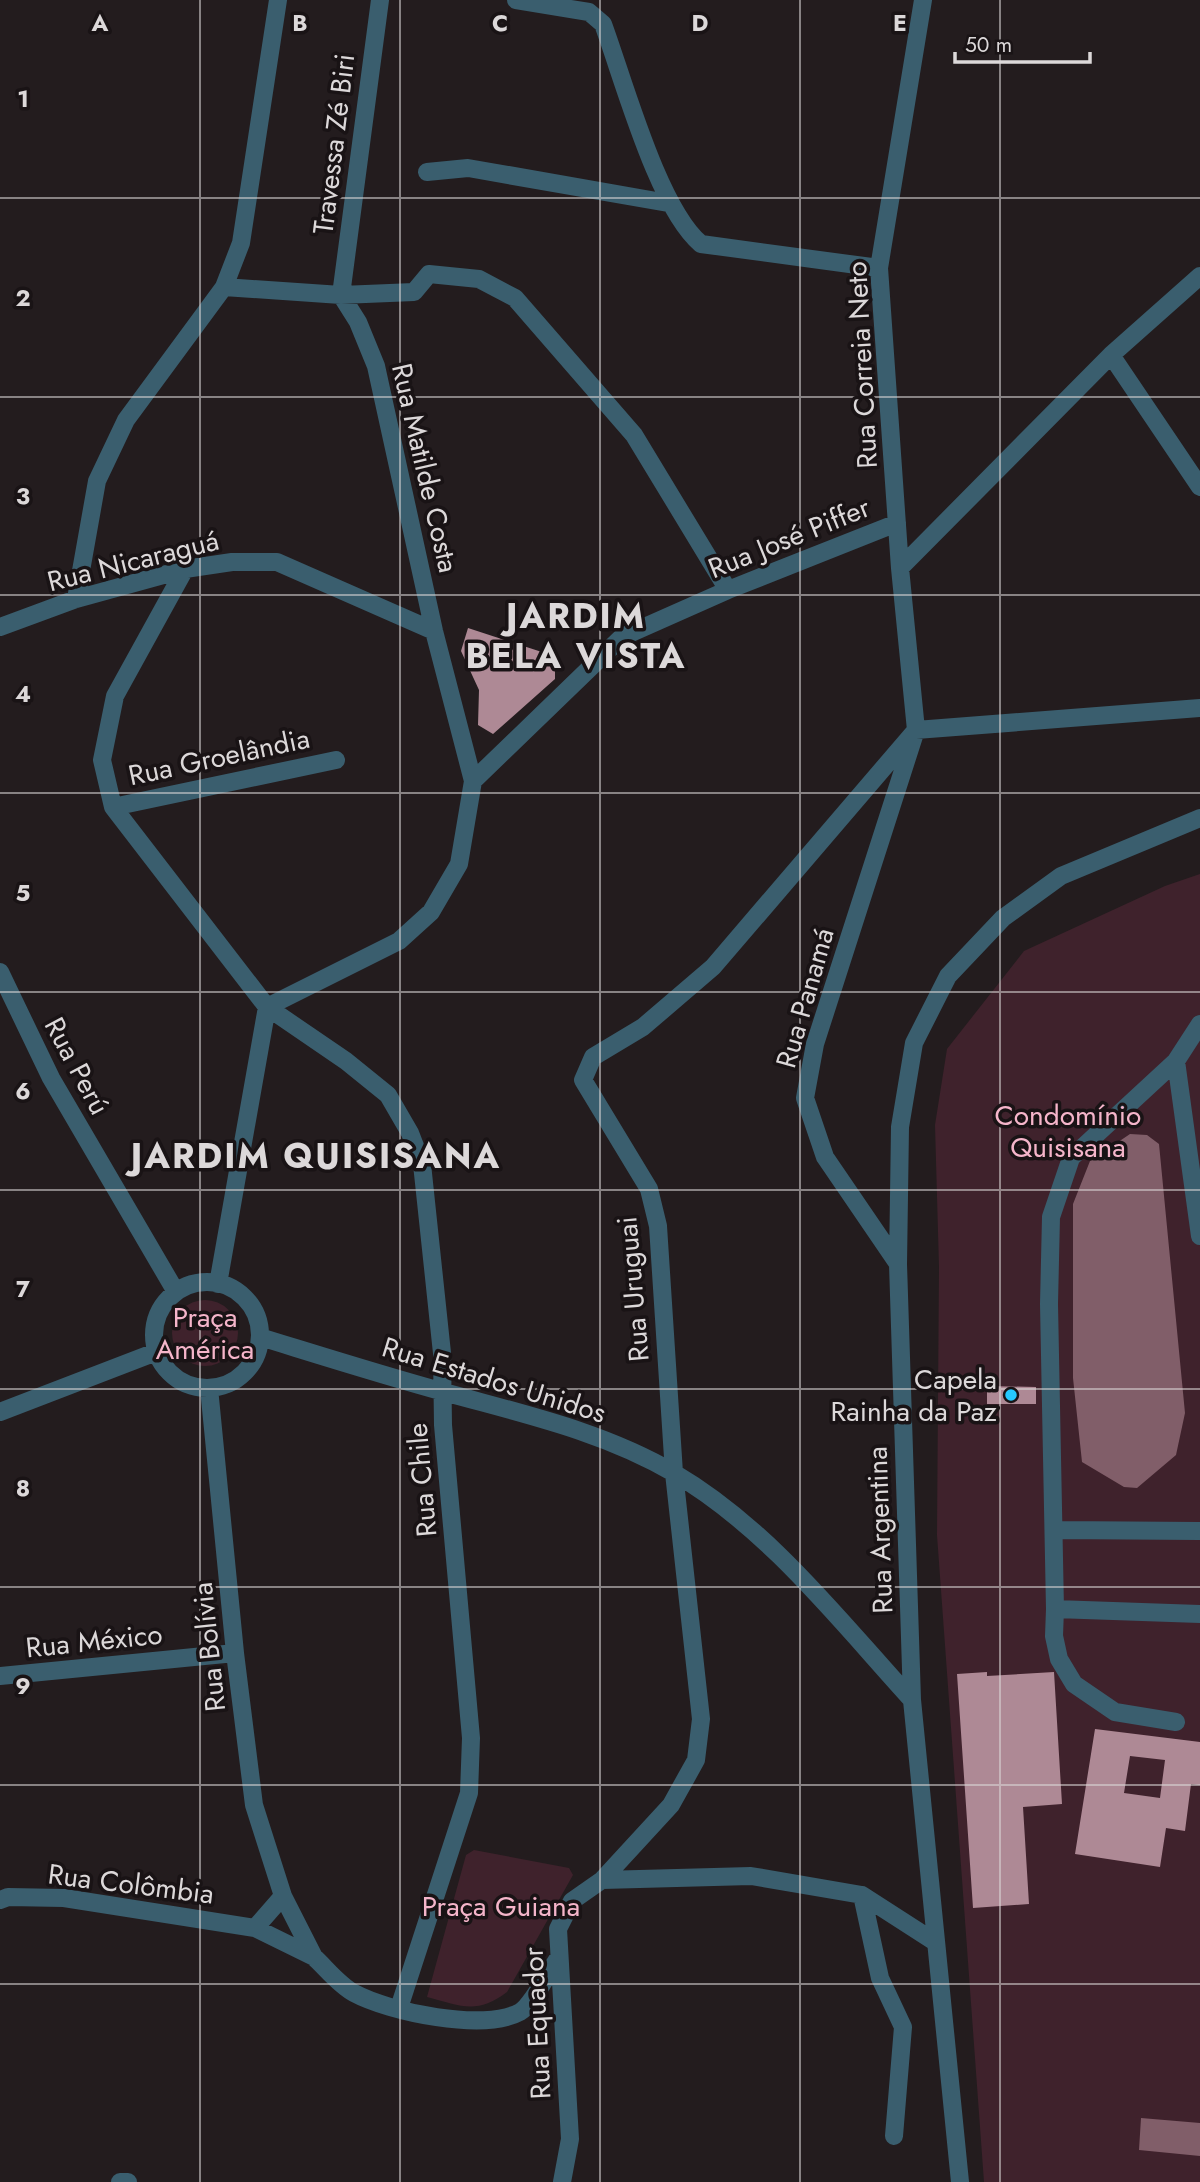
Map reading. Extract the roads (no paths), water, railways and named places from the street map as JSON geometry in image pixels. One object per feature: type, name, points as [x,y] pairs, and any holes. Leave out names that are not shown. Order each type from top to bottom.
[{"type":"street","points":[[76,599],[97,481],[126,420],[224,287],[241,243],[278,0]]},
{"type":"street","name":"Travessa Zé Biri","points":[[341,295],[380,0]]},
{"type":"street","points":[[516,0],[589,12],[603,24],[668,203],[688,233],[701,244],[879,268]]},
{"type":"street","name":"Rua Correia Neto","points":[[916,730],[900,568],[879,268],[923,0]]},
{"type":"street","points":[[426,172],[468,168],[668,203]]},
{"type":"street","points":[[224,287],[341,295],[414,292],[429,274],[479,279],[515,298],[634,435],[728,590]]},
{"type":"street","points":[[900,568],[1111,355],[1200,276]]},
{"type":"street","name":"Rua Matilde Costa","points":[[341,295],[358,322],[376,366],[434,631],[473,781]]},
{"type":"street","points":[[1111,355],[1200,487]]},
{"type":"street","name":"Rua José Piffer","points":[[473,781],[622,637],[728,590],[897,523]]},
{"type":"street","name":"Rua Nicaraguá","points":[[0,627],[76,599],[184,569],[232,562],[277,562],[434,631]]},
{"type":"street","points":[[113,807],[102,760],[115,696],[184,569]]},
{"type":"street","points":[[916,730],[1200,708]]},
{"type":"street","name":"Rua Panamá","points":[[898,1264],[825,1157],[805,1098],[815,1044],[916,730]]},
{"type":"street","name":"Rua Uruguai","points":[[602,1880],[671,1805],[696,1760],[701,1719],[674,1473],[658,1226],[649,1189],[583,1080],[593,1057],[643,1027],[713,967],[916,730]]},
{"type":"street","name":"Rua Groelândia","points":[[113,807],[336,760]]},
{"type":"street","points":[[218,1283],[267,1007],[399,941],[431,912],[459,864],[473,781]]},
{"type":"street","name":"Rua Chile","points":[[113,807],[267,1007],[346,1061],[388,1095],[410,1133],[422,1164],[442,1353],[442,1392],[471,1738],[469,1793],[399,2008]]},
{"type":"street","name":"Rua Argentina","points":[[960,2182],[912,1700],[898,1264],[900,1127],[914,1043],[948,976],[1003,918],[1061,876],[1200,818]]},
{"type":"street","name":"Rua Perú","points":[[0,972],[51,1078],[176,1292]]},
{"type":"street","points":[[1176,1722],[1115,1713],[1074,1684],[1059,1659],[1054,1636],[1055,1530],[1050,1381],[1051,1217],[1071,1158],[1176,1061],[1200,1024]]},
{"type":"street","points":[[1176,1061],[1200,1236]]},
{"type":"street","points":[[218,1283],[232,1288],[249,1303],[259,1322],[257,1353],[244,1373],[225,1385],[209,1388],[192,1386],[177,1379],[164,1367],[156,1352],[156,1319],[164,1304],[176,1292],[196,1284],[218,1283]]},
{"type":"street","name":"Rua Estados Unidos","points":[[260,1337],[442,1392],[575,1427],[674,1473],[737,1518],[828,1606],[912,1700]]},
{"type":"street","points":[[0,1412],[156,1352]]},
{"type":"street","name":"Rua Bolívia","points":[[209,1388],[235,1653],[254,1805],[283,1896],[314,1957]]},
{"type":"street","points":[[1055,1530],[1200,1531]]},
{"type":"street","points":[[1055,1609],[1200,1614]]},
{"type":"street","name":"Rua México","points":[[0,1676],[235,1653]]},
{"type":"street","points":[[602,1880],[751,1876],[862,1895],[935,1942]]},
{"type":"street","name":"Rua Equador","points":[[562,2182],[570,2139],[557,1960],[558,1929],[572,1901],[602,1880]]},
{"type":"street","points":[[862,1895],[880,1978],[903,2027],[894,2136]]},
{"type":"street","points":[[255,1928],[283,1896]]},
{"type":"street","name":"Rua Colômbia","points":[[0,1900],[8,1897],[64,1898],[255,1928],[314,1957]]},
{"type":"street","points":[[314,1957],[353,1992],[399,2008],[456,2019],[494,2021],[522,2011],[557,1960]]},
{"type":"street","points":[[120,2182],[128,2182]]},
{"type":"place","name":"Capela Rainha da Paz","points":[[1011,1395]]},
{"type":"district","name":"JARDIM BELA VISTA","points":[[576,636]]},
{"type":"district","name":"JARDIM QUISISANA","points":[[316,1156]]},
{"type":"park label","name":"Condomínio Quisisana","points":[[1068,1131]]},
{"type":"park label","name":"Praça América","points":[[205,1333]]},
{"type":"park label","name":"Praça Guiana","points":[[501,1906]]}]
